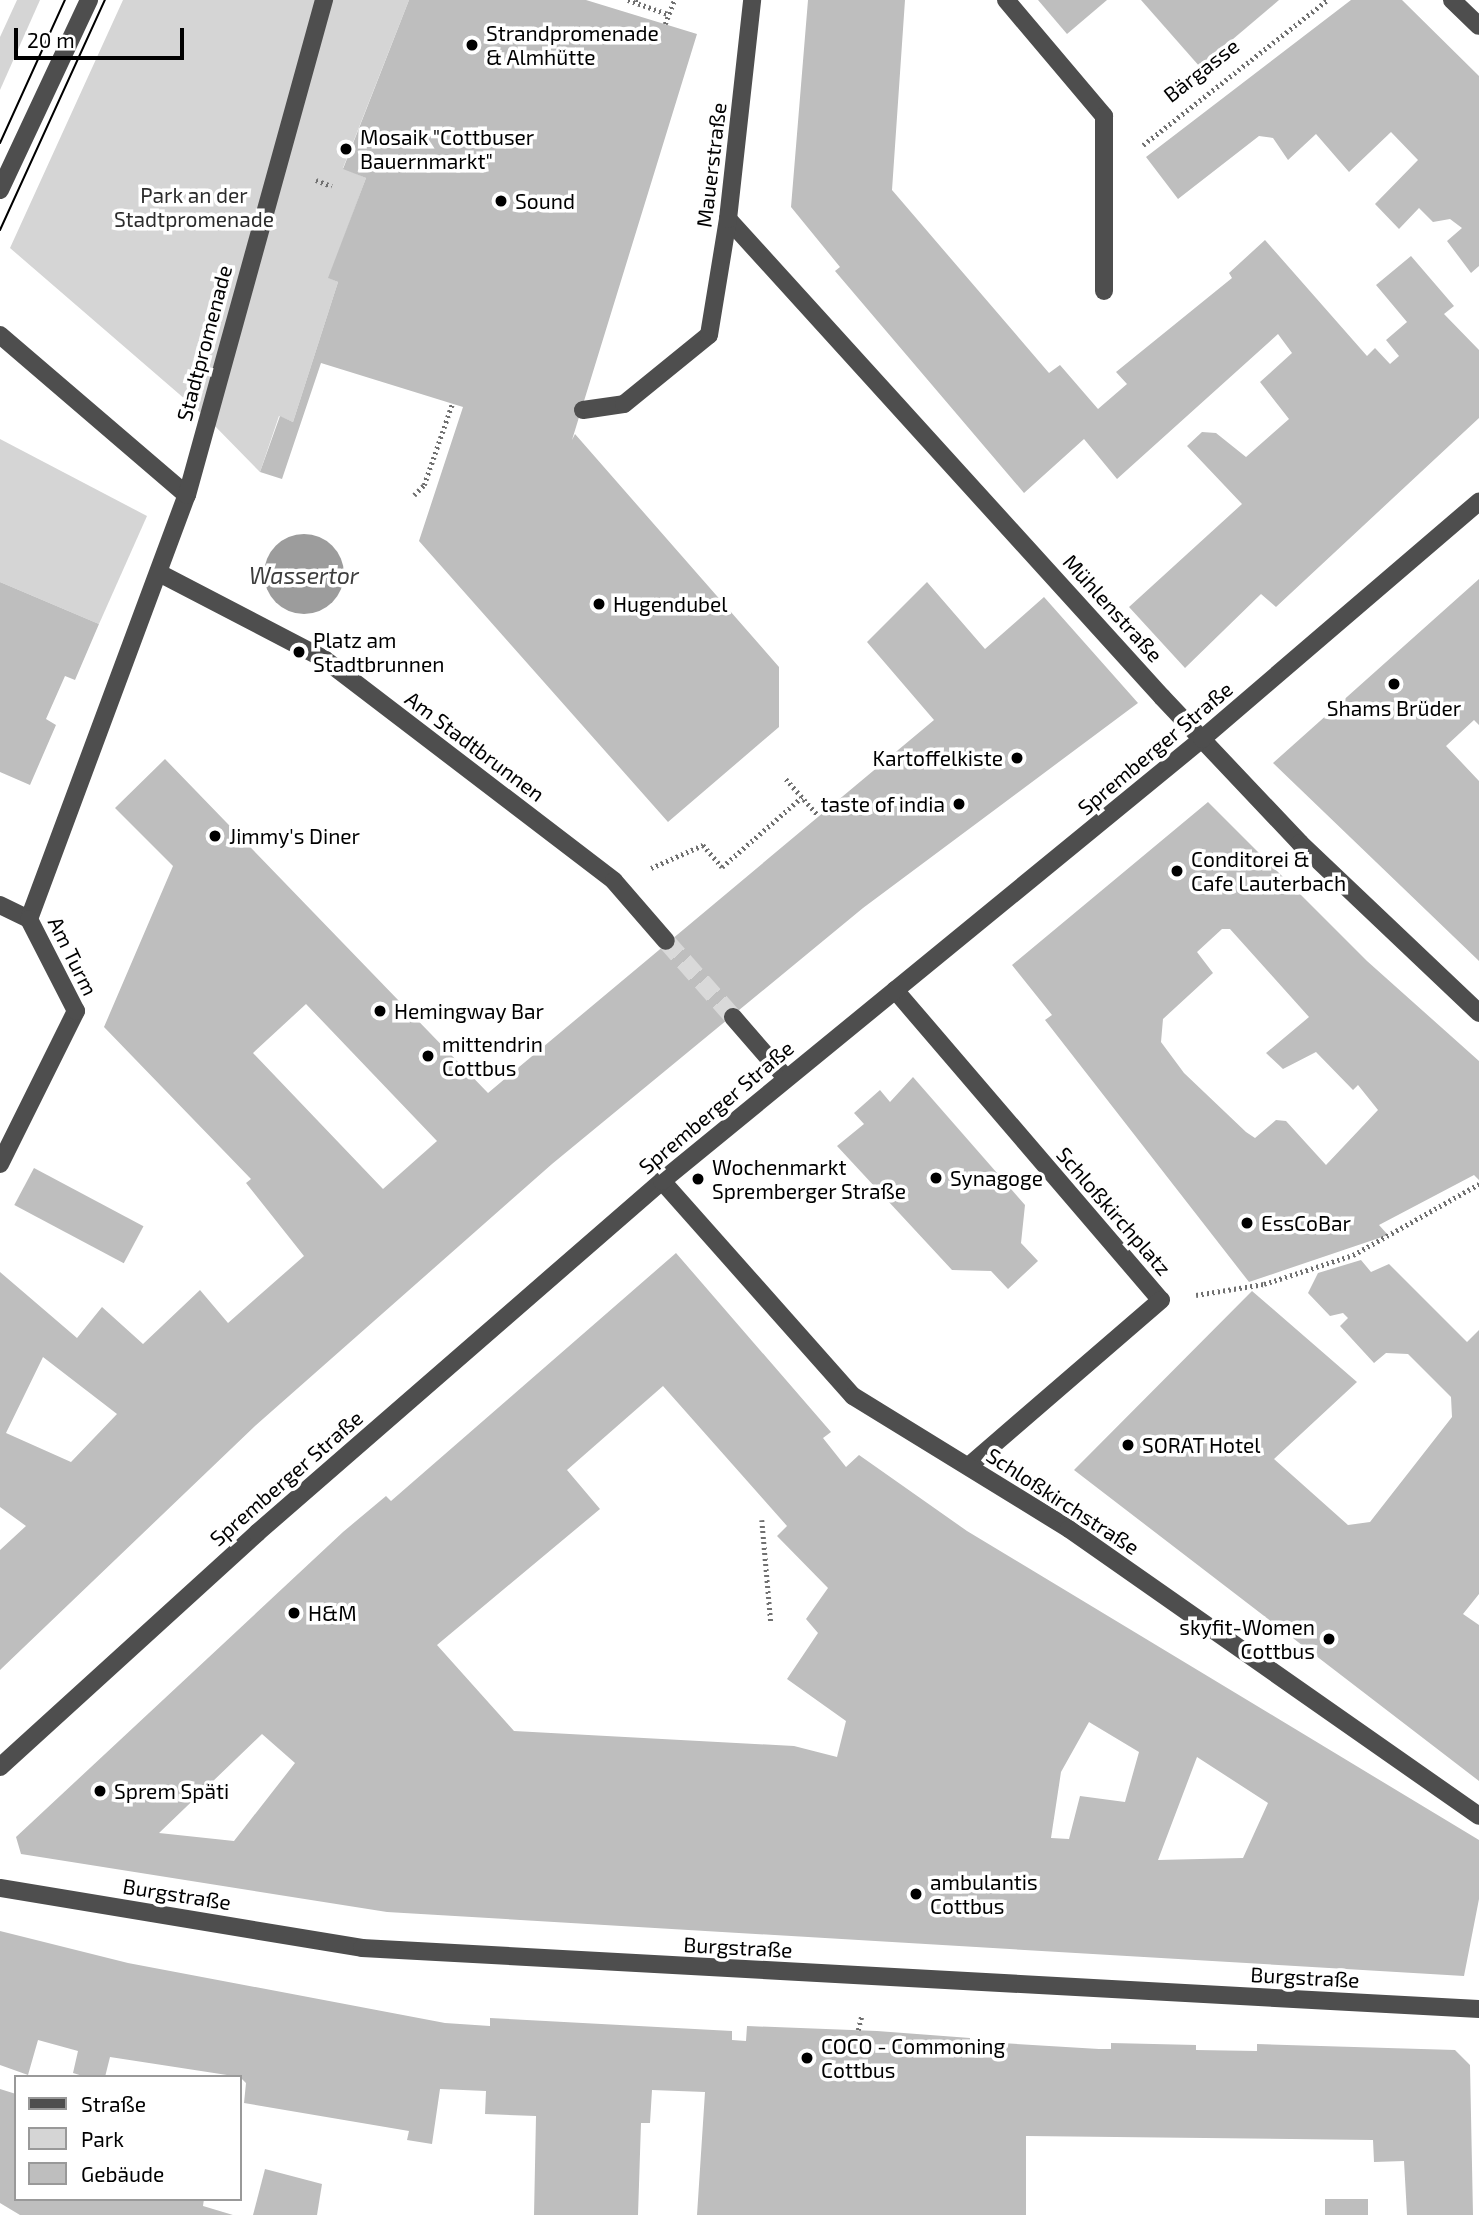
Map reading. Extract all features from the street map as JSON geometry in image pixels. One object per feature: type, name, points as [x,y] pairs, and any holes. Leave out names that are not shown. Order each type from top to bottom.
[{"type":"street","points":[[0,190],[89,0]]},
{"type":"street","name":"Stadtpromenade","points":[[187,495],[264,204],[324,0]]},
{"type":"street","name":"Mauerstraße","points":[[583,410],[624,404],[709,335],[729,219],[752,0]]},
{"type":"street","points":[[1006,0],[1104,116],[1104,291]]},
{"type":"street","points":[[1452,0],[1479,26]]},
{"type":"street","name":"Mühlenstraße","points":[[729,219],[1300,843],[1479,1013]]},
{"type":"street","points":[[0,335],[187,495],[162,574],[108,698],[29,919],[0,905]]},
{"type":"street","name":"Spremberger Straße","points":[[0,1767],[257,1533],[662,1181],[1202,739],[1479,502]]},
{"type":"street","name":"Am Stadtbrunnen","points":[[162,574],[324,659],[614,881],[666,941]]},
{"type":"street","name":"Am Turm","points":[[0,1164],[76,1011],[29,919]]},
{"type":"street","name":"Schloßkirchplatz","points":[[895,990],[1161,1300],[969,1466]]},
{"type":"street","points":[[733,1017],[786,1078]]},
{"type":"street","name":"Schloßkirchstraße","points":[[662,1181],[853,1396],[969,1466],[1479,1815]]},
{"type":"street","name":"Burgstraße","points":[[0,1888],[362,1948],[1479,2009]]},
{"type":"path","points":[[628,0],[668,14]]},
{"type":"path","points":[[665,24],[674,0]]},
{"type":"path","name":"Bärgasse","points":[[1104,176],[1327,0]]},
{"type":"path","points":[[414,495],[424,485],[452,404]]},
{"type":"path","points":[[786,779],[817,814]]},
{"type":"path","points":[[614,881],[703,845],[722,867],[802,797]]},
{"type":"path","points":[[1161,1300],[1264,1284],[1353,1255],[1479,1184]]},
{"type":"path","points":[[762,1520],[771,1623]]},
{"type":"green space","points":[[17,0],[40,0],[0,90],[0,37]]},
{"type":"green space","name":"Park an der Stadtpromenade","points":[[123,0],[409,0],[343,168],[366,178],[329,278],[338,282],[293,422],[279,416],[260,472],[208,419],[10,248]]},
{"type":"green space","points":[[0,439],[147,516],[99,624],[0,582]]},
{"type":"water","name":"Wassertor","points":[[296,534],[312,534],[333,545],[344,566],[344,582],[333,603],[312,614],[296,614],[282,608],[270,596],[264,582],[264,566],[270,552],[282,540]]},
{"type":"building","points":[[409,0],[586,0],[697,34],[572,440],[575,434],[779,667],[779,727],[668,822],[419,541],[463,407],[321,363],[282,479],[260,472],[280,416],[293,422],[338,282],[328,278],[366,178],[343,169]]},
{"type":"building","points":[[808,0],[905,0],[892,190],[1049,373],[1060,365],[1098,409],[1127,384],[1116,372],[1232,278],[1229,273],[1265,240],[1367,356],[1375,348],[1390,364],[1399,356],[1386,340],[1407,322],[1376,285],[1411,256],[1454,306],[1444,314],[1479,350],[1479,418],[1276,607],[1261,594],[1185,668],[1129,607],[1242,504],[1187,446],[1202,432],[1216,433],[1246,457],[1289,419],[1260,382],[1292,353],[1278,334],[1117,479],[1084,439],[1024,493],[835,271],[840,267],[791,207]]},
{"type":"building","points":[[1038,0],[1107,0],[1067,34]]},
{"type":"building","points":[[1141,0],[1279,0],[1200,67]]},
{"type":"building","points":[[1351,0],[1402,0],[1479,76],[1479,266],[1471,273],[1447,241],[1462,228],[1450,219],[1433,222],[1419,208],[1399,229],[1375,204],[1418,160],[1391,132],[1349,172],[1316,134],[1288,160],[1273,138],[1259,136],[1178,199],[1146,157]]},
{"type":"building","points":[[1479,579],[1479,725],[1474,720],[1446,746],[1479,781],[1479,961],[1273,763]]},
{"type":"building","points":[[0,582],[99,624],[75,680],[65,676],[46,719],[56,725],[30,785],[0,772]]},
{"type":"building","points":[[927,582],[985,649],[1044,597],[1138,703],[863,908],[552,1164],[255,1426],[0,1670],[0,1550],[26,1526],[0,1507],[0,1272],[77,1338],[102,1307],[143,1344],[200,1290],[228,1323],[304,1256],[246,1183],[251,1179],[104,1027],[173,866],[115,808],[165,759],[488,1093],[934,720],[867,642]],"holes":[[[306,1004],[437,1141],[383,1189],[253,1053]],[[43,1357],[117,1414],[71,1462],[6,1433]]]},
{"type":"building","points":[[1208,802],[1367,961],[1479,1061],[1479,1180],[1474,1175],[1379,1225],[1388,1235],[1249,1282],[1045,1020],[1052,1015],[1012,965]],"holes":[[[1222,929],[1230,929],[1309,1017],[1266,1053],[1283,1069],[1316,1052],[1353,1090],[1358,1085],[1378,1110],[1326,1165],[1286,1121],[1276,1120],[1255,1138],[1246,1132],[1184,1073],[1161,1042],[1163,1019],[1213,973],[1197,952]]]},
{"type":"building","name":"Synagoge","points":[[913,1077],[1025,1205],[1021,1243],[1038,1261],[1008,1289],[991,1271],[952,1270],[837,1146],[864,1124],[854,1113],[880,1090],[890,1102]]},
{"type":"building","points":[[34,1168],[143,1226],[124,1263],[14,1205]]},
{"type":"building","points":[[676,1253],[831,1432],[823,1438],[846,1467],[859,1455],[967,1531],[1479,1840],[1479,1899],[1464,1976],[387,1912],[21,1854],[16,1837],[343,1532],[386,1496],[391,1501]],"holes":[[[663,1386],[787,1526],[777,1536],[828,1588],[806,1619],[818,1633],[787,1679],[846,1721],[837,1757],[794,1746],[514,1731],[437,1645],[600,1509],[567,1470]],[[1089,1722],[1139,1752],[1125,1802],[1080,1796],[1069,1839],[1051,1838],[1061,1772]],[[262,1734],[295,1763],[234,1841],[159,1833]],[[1197,1757],[1268,1803],[1243,1858],[1158,1860]]]},
{"type":"building","points":[[1361,1260],[1371,1272],[1389,1264],[1467,1342],[1479,1330],[1479,1594],[1463,1614],[1479,1625],[1479,1781],[1074,1470],[1252,1291],[1357,1382],[1274,1459],[1348,1525],[1370,1522],[1452,1417],[1451,1397],[1408,1354],[1386,1353],[1374,1363],[1340,1326],[1348,1318],[1343,1313],[1330,1316],[1308,1293],[1318,1273]]},
{"type":"building","points":[[0,1931],[128,1963],[445,2023],[490,2026],[490,2018],[732,2031],[732,2040],[746,2041],[747,2026],[877,2031],[970,2038],[970,2052],[984,2053],[985,2042],[1099,2049],[1111,2049],[1111,2043],[1196,2045],[1196,2050],[1257,2051],[1257,2044],[1455,2050],[1470,2065],[1473,2215],[1407,2215],[1404,2161],[1374,2162],[1373,2140],[1026,2136],[1026,2215],[697,2215],[705,2092],[652,2090],[650,2123],[641,2123],[638,2215],[534,2215],[536,2116],[485,2114],[486,2091],[440,2089],[432,2144],[407,2140],[409,2131],[244,2103],[246,2083],[242,2075],[110,2057],[106,2075],[80,2075],[73,2073],[78,2051],[38,2040],[28,2075],[0,2065]]},
{"type":"building","points":[[0,2089],[14,2093],[14,2201],[204,2201],[203,2206],[233,2215],[20,2215],[0,2203]]},
{"type":"building","points":[[265,2169],[322,2184],[317,2215],[253,2215]]},
{"type":"building","points":[[1325,2199],[1368,2199],[1368,2215],[1325,2215]]},
{"type":"tunnel","points":[[666,941],[733,1017]]},
{"type":"tram line","points":[[0,143],[65,0]]},
{"type":"tram line","points":[[0,230],[105,0]]},
{"type":"place","name":"Strandpromenade & Almhütte","points":[[472,45]]},
{"type":"place","name":"Mosaik \"Cottbuser Bauernmarkt\"","points":[[346,149]]},
{"type":"place","name":"Sound","points":[[501,201]]},
{"type":"place","name":"Hugendubel","points":[[599,604]]},
{"type":"place","name":"Platz am Stadtbrunnen","points":[[299,652]]},
{"type":"place","name":"Shams Brüder","points":[[1394,684]]},
{"type":"place","name":"Kartoffelkiste","points":[[1017,758]]},
{"type":"place","name":"taste of india","points":[[959,804]]},
{"type":"place","name":"Jimmy's Diner","points":[[215,836]]},
{"type":"place","name":"Conditorei & Cafe Lauterbach","points":[[1177,871]]},
{"type":"place","name":"Hemingway Bar","points":[[380,1011]]},
{"type":"place","name":"mittendrin Cottbus","points":[[428,1056]]},
{"type":"place","name":"Synagoge","points":[[936,1178]]},
{"type":"place","name":"Wochenmarkt Spremberger Straße","points":[[698,1179]]},
{"type":"place","name":"EssCoBar","points":[[1247,1223]]},
{"type":"place","name":"SORAT Hotel","points":[[1128,1445]]},
{"type":"place","name":"H&M","points":[[294,1613]]},
{"type":"place","name":"skyfit-Women Cottbus","points":[[1329,1639]]},
{"type":"place","name":"Sprem Späti","points":[[100,1791]]},
{"type":"place","name":"ambulantis Cottbus","points":[[916,1894]]},
{"type":"place","name":"COCO - Commoning Cottbus","points":[[807,2058]]}]
